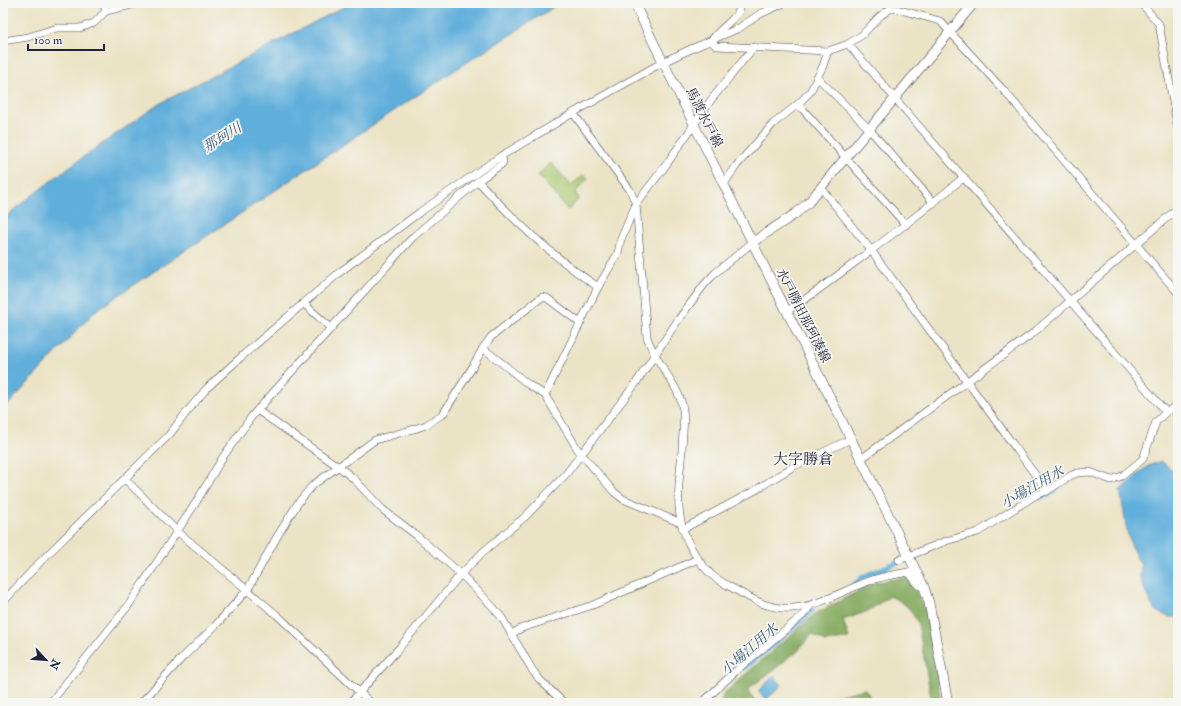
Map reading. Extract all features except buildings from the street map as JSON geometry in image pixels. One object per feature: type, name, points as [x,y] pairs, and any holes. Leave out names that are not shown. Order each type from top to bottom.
[{"type":"main road","name":"馬渡水戸線","points":[[634,3],[753,242]]},
{"type":"main road","points":[[753,242],[801,210],[974,3]]},
{"type":"main road","name":"水戸勝田那珂湊線","points":[[753,242],[924,587],[930,603],[948,703]]},
{"type":"street","points":[[103,3],[106,11]]},
{"type":"street","points":[[3,41],[28,37],[57,28],[80,28],[94,23],[106,11],[140,3]]},
{"type":"street","points":[[3,602],[41,561],[168,435],[207,388],[303,303],[379,242],[501,156],[573,113],[664,62],[739,28],[760,14],[784,3]]},
{"type":"street","points":[[1141,3],[1159,24],[1178,130]]},
{"type":"street","points":[[711,41],[716,46],[828,51],[848,44],[862,35],[880,16],[890,10],[897,9],[940,21],[1006,94],[1178,293]]},
{"type":"street","points":[[711,41],[716,34],[735,18],[739,11]]},
{"type":"street","points":[[848,44],[1166,412]]},
{"type":"street","points":[[545,395],[598,287],[618,253],[621,239],[636,204],[666,165],[726,79],[754,48]]},
{"type":"street","points":[[724,184],[737,165],[773,124],[798,104],[810,92],[823,66],[828,51]]},
{"type":"street","points":[[817,77],[869,129],[934,203]]},
{"type":"street","points":[[798,104],[906,225]]},
{"type":"street","points":[[573,113],[623,179],[636,204],[647,338],[655,356],[676,391],[683,410],[679,504],[682,526],[698,558],[708,572],[719,581],[753,600],[764,605],[781,608],[810,606],[875,579],[908,572],[919,585],[924,587]]},
{"type":"street","points":[[50,703],[128,606],[223,457],[257,410],[413,237],[478,181],[502,164],[501,156]]},
{"type":"street","points":[[787,311],[807,299],[906,225],[964,177]]},
{"type":"street","points":[[478,181],[502,207],[552,253],[578,274],[598,287]]},
{"type":"street","points":[[820,188],[871,250],[1047,491]]},
{"type":"street","points":[[861,459],[1032,334],[1178,208]]},
{"type":"street","points":[[350,703],[400,647],[461,574],[485,550],[526,516],[547,496],[582,454],[636,384],[678,320],[704,285],[715,273],[753,242]]},
{"type":"street","points":[[140,703],[182,658],[215,626],[248,589],[278,535],[298,503],[313,485],[375,440],[426,425],[443,414],[491,336],[542,297],[547,298],[580,323]]},
{"type":"street","points":[[303,303],[331,328]]},
{"type":"street","points":[[483,348],[529,385],[545,395],[578,450],[614,492],[623,498],[682,526]]},
{"type":"street","points":[[899,560],[946,542],[978,532],[1036,495],[1047,491],[1070,476],[1082,472],[1090,472],[1111,480],[1122,476],[1142,459],[1156,422],[1166,412],[1178,405]]},
{"type":"street","points":[[257,410],[353,478],[382,510],[461,574],[502,618],[533,671],[540,680],[564,703]]},
{"type":"street","points":[[682,526],[754,490],[794,466],[851,439]]},
{"type":"street","points":[[124,479],[177,531],[248,589],[371,703]]},
{"type":"street","points":[[511,634],[522,628],[593,605],[698,558]]},
{"type":"street","points":[[702,703],[739,668],[803,615],[810,606]]},
{"type":"green space","points":[[551,163],[571,185],[584,175],[588,178],[575,193],[579,198],[568,210],[538,175]]},
{"type":"green space","points":[[906,577],[916,590],[927,614],[941,703],[932,703],[918,624],[907,607],[900,601],[890,596],[868,611],[843,620],[849,638],[826,642],[812,634],[796,653],[748,689],[756,703],[720,703],[724,693],[815,614],[874,583]]},
{"type":"green space","points":[[865,689],[874,703],[819,703],[835,696]]},
{"type":"water","name":"那珂川","points":[[351,3],[560,3],[449,74],[95,311],[3,410],[3,220],[21,204],[69,167],[159,104]]},
{"type":"water","points":[[1161,461],[1178,475],[1178,540],[1176,549],[1178,617],[1169,617],[1155,610],[1150,602],[1140,578],[1141,564],[1132,548],[1129,538],[1120,490],[1148,466]]},
{"type":"water","points":[[774,676],[782,685],[766,700],[758,691]]},
{"type":"waterway","name":"小場江用水","points":[[1032,499],[1048,495],[1058,487]]},
{"type":"waterway","name":"小場江用水","points":[[854,585],[863,577],[903,560]]},
{"type":"waterway","name":"小場江用水","points":[[744,668],[812,610]]},
{"type":"district","name":"大字勝倉","points":[[803,459]]}]
